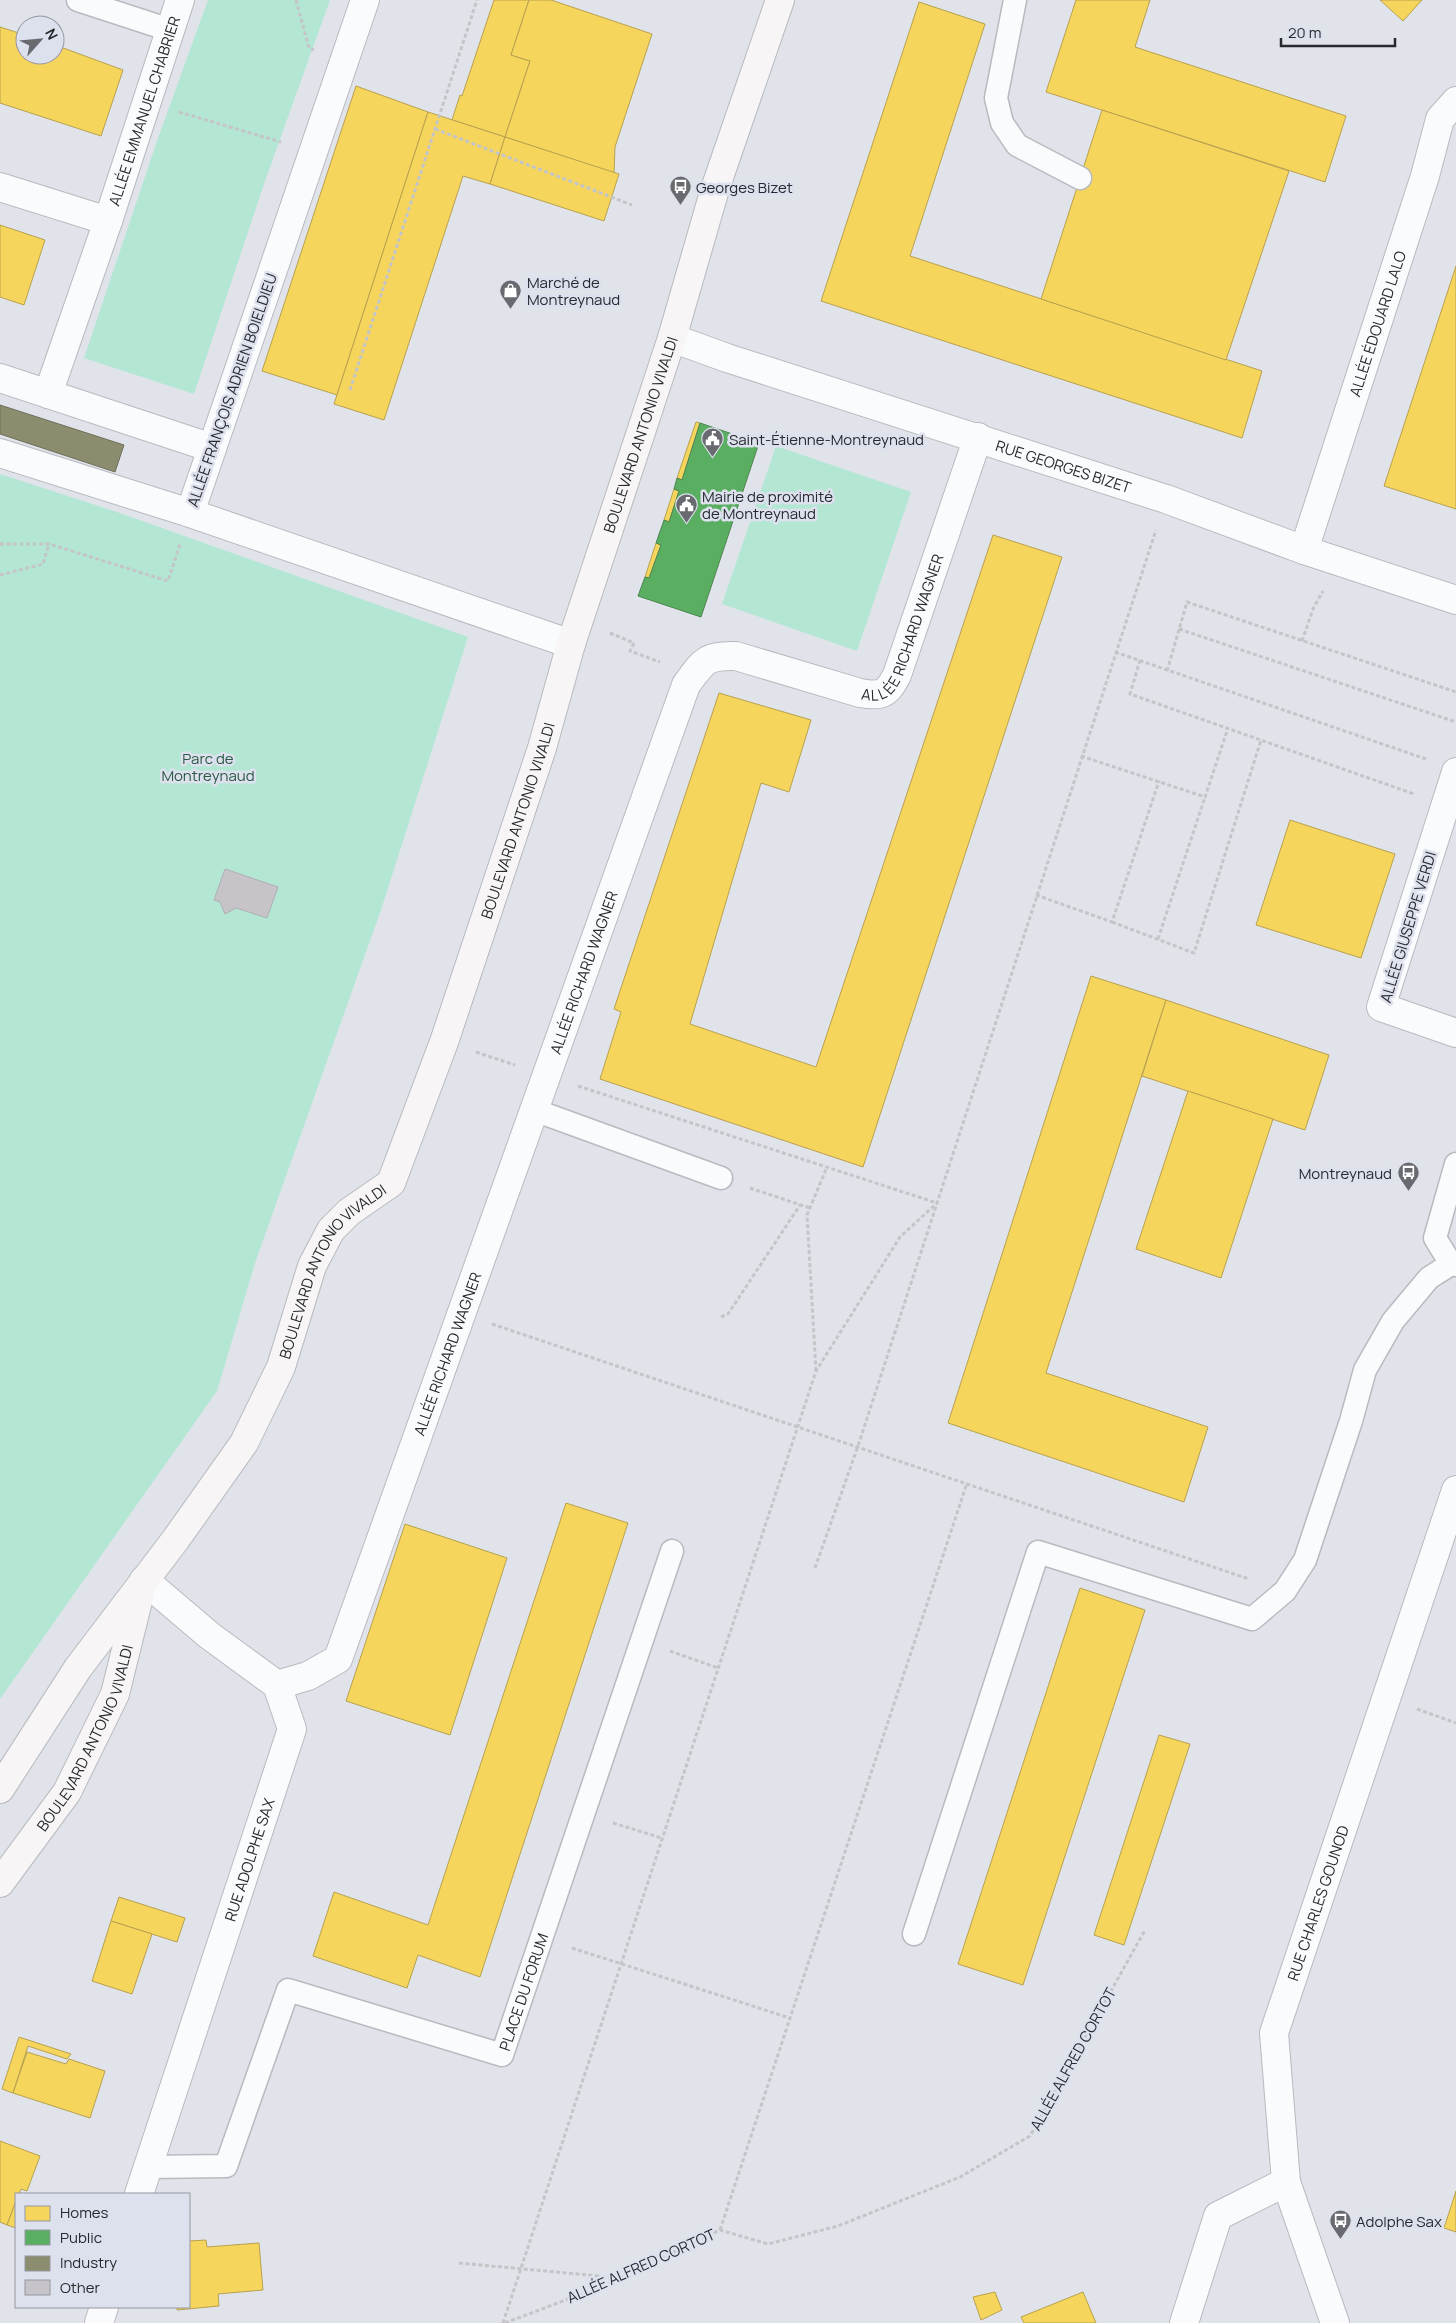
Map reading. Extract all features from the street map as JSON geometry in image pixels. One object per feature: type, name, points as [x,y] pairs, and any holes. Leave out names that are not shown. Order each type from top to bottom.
[{"type":"street","name":"ALLÉE EMMANUEL CHABRIER","points":[[48,394],[108,221],[180,0]]},
{"type":"street","name":"ALLÉE FRANÇOIS ADRIEN BOIELDIEU","points":[[365,0],[190,513],[575,632]]},
{"type":"street","name":"BOULEVARD ANTONIO VIVALDI","points":[[0,1789],[78,1668],[176,1538],[244,1443],[281,1367],[312,1266],[331,1230],[349,1212],[391,1183],[444,1042],[542,748],[575,632],[672,338],[715,189],[780,0]]},
{"type":"street","name":"ALLÉE ÉDOUARD LALO","points":[[1304,550],[1426,176],[1440,119],[1456,101]]},
{"type":"street","name":"ALLÉE EMMANUEL CHABRIER","points":[[0,187],[108,221]]},
{"type":"street","name":"RUE GEORGES BIZET","points":[[672,338],[727,358],[978,437],[1166,499],[1304,550],[1456,600]]},
{"type":"street","points":[[0,378],[212,448]]},
{"type":"street","name":"ALLÉE RICHARD WAGNER","points":[[277,1685],[308,1676],[338,1658],[686,685],[700,666],[716,656],[736,656],[860,693],[875,696],[889,690],[897,675],[978,437]]},
{"type":"street","points":[[0,452],[190,513]]},
{"type":"street","name":"ALLÉE GIUSEPPE VERDI","points":[[1456,772],[1381,1007],[1456,1033]]},
{"type":"street","name":"RUE CHARLES GOUNOD","points":[[1335,2323],[1286,2182],[1274,2033],[1456,1490]]},
{"type":"street","name":"BOULEVARD ANTONIO VIVALDI","points":[[0,1883],[67,1792],[115,1694],[144,1580]]},
{"type":"street","points":[[144,1580],[210,1636],[277,1685]]},
{"type":"street","name":"RUE ADOLPHE SAX","points":[[139,2193],[292,1729],[277,1685]]},
{"type":"street","points":[[1184,2323],[1218,2216],[1286,2182]]},
{"type":"street","points":[[99,2323],[104,2308]]},
{"type":"lane","points":[[78,0],[170,30]]},
{"type":"lane","points":[[1015,0],[996,98],[1002,123],[1017,145],[1080,178]]},
{"type":"lane","points":[[534,1110],[722,1178]]},
{"type":"lane","points":[[914,1934],[1038,1552],[1252,1619],[1285,1591],[1305,1560],[1351,1422],[1365,1370],[1393,1321],[1429,1278],[1453,1265],[1435,1238],[1456,1164]]},
{"type":"lane","name":"PLACE DU FORUM","points":[[148,2167],[226,2166],[288,1990],[502,2055],[672,1551]]},
{"type":"path","points":[[296,0],[310,48],[343,65]]},
{"type":"path","points":[[350,390],[476,0]]},
{"type":"path","points":[[147,103],[313,151]]},
{"type":"path","points":[[435,129],[632,205]]},
{"type":"path","points":[[815,1568],[858,1446],[1166,499]]},
{"type":"path","points":[[0,544],[49,544],[168,581]]},
{"type":"path","points":[[0,575],[43,564],[49,544]]},
{"type":"path","points":[[1167,671],[1187,602],[1456,692]]},
{"type":"path","points":[[1302,641],[1313,609]]},
{"type":"path","points":[[1179,629],[1456,722]]},
{"type":"path","points":[[575,632],[634,643],[630,651],[694,675]]},
{"type":"path","points":[[1115,652],[1428,760]]},
{"type":"path","points":[[1140,660],[1130,694],[1261,740],[1444,810]]},
{"type":"path","points":[[1158,939],[1228,728]]},
{"type":"path","points":[[1036,895],[1194,953],[1261,740]]},
{"type":"path","points":[[1081,756],[1205,797]]},
{"type":"path","points":[[1112,922],[1159,781]]},
{"type":"path","points":[[444,1042],[937,1203]]},
{"type":"path","points":[[816,1371],[807,1215],[827,1167]]},
{"type":"path","points":[[722,1178],[810,1208]]},
{"type":"path","points":[[504,2323],[816,1371],[900,1237],[937,1203]]},
{"type":"path","points":[[721,1317],[728,1314],[800,1205]]},
{"type":"path","points":[[461,1314],[1285,1591]]},
{"type":"path","points":[[720,2230],[967,1483]]},
{"type":"path","points":[[641,1643],[683,1654],[718,1668]]},
{"type":"path","points":[[1386,1697],[1456,1723]]},
{"type":"path","points":[[584,1814],[662,1838]]},
{"type":"path","name":"ALLÉE ALFRED CORTOT","points":[[504,2323],[621,2278],[720,2230],[768,2244],[838,2226],[960,2176],[1030,2136],[1145,1930]]},
{"type":"path","points":[[542,1937],[790,2018]]},
{"type":"path","points":[[459,2263],[621,2278]]},
{"type":"green space","points":[[208,0],[330,0],[265,181],[194,394],[84,358],[157,141]]},
{"type":"green space","points":[[776,446],[911,492],[857,651],[722,604]]},
{"type":"green space","name":"Parc de Montreynaud","points":[[0,474],[117,512],[468,637],[381,910],[256,1260],[217,1391],[0,1699]]},
{"type":"building: Homes","points":[[494,0],[529,0],[511,55],[530,61],[505,137],[452,120],[460,95],[462,96]]},
{"type":"building: Homes","points":[[529,0],[551,0],[652,34],[615,147],[614,173],[505,137],[530,61],[511,55]]},
{"type":"building: Homes","points":[[1076,0],[1150,0],[1135,47],[1346,116],[1325,182],[1046,92]]},
{"type":"building: Homes","points":[[1380,0],[1422,0],[1403,21]]},
{"type":"building: Homes","points":[[919,2],[985,24],[910,256],[1262,371],[1242,438],[821,301]]},
{"type":"building: Homes","points":[[0,27],[15,32],[15,65],[65,65],[65,49],[123,70],[101,136],[0,103]]},
{"type":"building: Homes","points":[[356,86],[428,112],[337,395],[262,371]]},
{"type":"building: Homes","points":[[1102,110],[1289,171],[1226,360],[1041,299]]},
{"type":"building: Homes","points":[[428,112],[505,137],[490,184],[463,176],[384,420],[334,404]]},
{"type":"building: Homes","points":[[505,137],[619,174],[604,221],[490,184]]},
{"type":"building: Homes","points":[[0,225],[45,240],[24,305],[0,297]]},
{"type":"building: Homes","points":[[1456,266],[1456,509],[1384,486]]},
{"type":"building: Homes","points":[[696,422],[700,423],[682,480],[677,478]]},
{"type":"building: Homes","points":[[674,489],[679,491],[669,522],[664,520]]},
{"type":"building: Homes","points":[[993,535],[1062,557],[863,1167],[600,1079],[621,1012],[614,1009],[719,693],[811,720],[789,792],[761,783],[690,1024],[816,1067]]},
{"type":"building: Homes","points":[[656,543],[661,545],[649,578],[645,577]]},
{"type":"building: Homes","points":[[1290,820],[1395,854],[1361,958],[1256,925]]},
{"type":"building: Homes","points":[[1091,976],[1166,1000],[1046,1373],[1208,1427],[1184,1502],[948,1423]]},
{"type":"building: Homes","points":[[1166,1000],[1329,1055],[1305,1130],[1142,1076]]},
{"type":"building: Homes","points":[[1188,1091],[1273,1119],[1221,1278],[1136,1249]]},
{"type":"building: Homes","points":[[566,1503],[628,1523],[480,1977],[418,1955],[407,1988],[313,1956],[334,1892],[428,1925]]},
{"type":"building: Homes","points":[[405,1524],[507,1558],[450,1735],[346,1701]]},
{"type":"building: Homes","points":[[1080,1588],[1145,1610],[1023,1985],[958,1964]]},
{"type":"building: Homes","points":[[1159,1735],[1190,1744],[1124,1945],[1094,1935]]},
{"type":"building: Homes","points":[[119,1897],[185,1918],[177,1942],[111,1921]]},
{"type":"building: Homes","points":[[111,1921],[152,1934],[132,1994],[92,1981]]},
{"type":"building: Homes","points":[[19,2037],[71,2054],[67,2059],[28,2046],[13,2093],[2,2089]]},
{"type":"building: Homes","points":[[27,2052],[66,2064],[69,2059],[105,2071],[90,2118],[13,2093]]},
{"type":"building: Homes","points":[[0,2141],[40,2156],[27,2191],[21,2189],[19,2193],[15,2193],[15,2204],[7,2225],[0,2222]]},
{"type":"building: Homes","points":[[1456,2191],[1456,2232],[1444,2228]]},
{"type":"building: Homes","points":[[15,2204],[15,2228],[7,2225]]},
{"type":"building: Homes","points":[[206,2240],[207,2247],[259,2243],[263,2290],[218,2294],[219,2306],[177,2310],[177,2308],[190,2308],[190,2241]]},
{"type":"building: Homes","points":[[995,2292],[1002,2310],[981,2320],[973,2297]]},
{"type":"building: Homes","points":[[1083,2292],[1096,2323],[1024,2323],[1021,2317]]},
{"type":"building: Public","points":[[700,423],[759,443],[701,617],[638,596],[645,577],[649,578],[661,545],[656,543],[664,520],[669,522],[679,491],[674,489],[677,478],[682,480]]},
{"type":"building: Industry","points":[[0,405],[124,445],[115,472],[0,434]]},
{"type":"building: Other","points":[[225,869],[278,887],[267,918],[236,908],[225,914],[220,902],[214,900]]},
{"type":"place","name":"Georges Bizet","points":[[680,206]]},
{"type":"place","name":"Marché de Montreynaud","points":[[511,310]]},
{"type":"place","name":"Saint-Étienne-Montreynaud","points":[[713,458]]},
{"type":"place","name":"Mairie de proximité de Montreynaud","points":[[686,524]]},
{"type":"place","name":"Montreynaud","points":[[1408,1192]]},
{"type":"place","name":"Adolphe Sax","points":[[1340,2240]]}]
